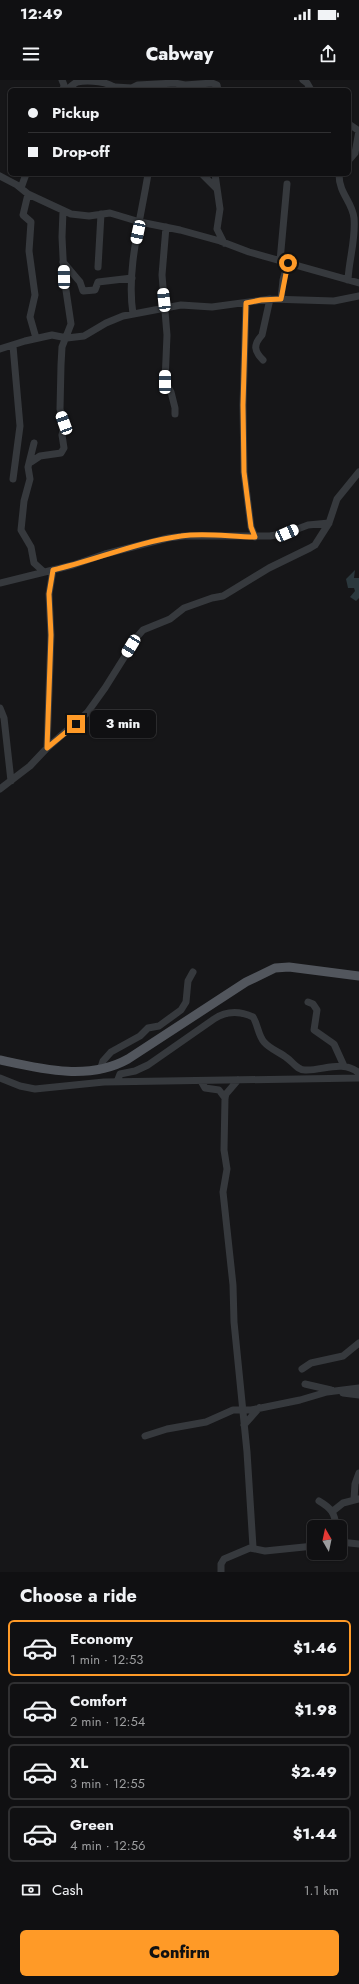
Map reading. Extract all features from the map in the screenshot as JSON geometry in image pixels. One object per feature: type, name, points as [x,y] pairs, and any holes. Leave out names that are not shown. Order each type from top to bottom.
[{"type":"main road","points":[[0,1060],[73,1072],[100,1070],[118,1065],[246,982],[270,970],[289,967],[359,976]]},
{"type":"street","points":[[303,80],[310,88]]},
{"type":"street","points":[[69,88],[75,83],[83,81],[105,83],[116,88]]},
{"type":"street","points":[[134,88],[138,85],[175,82],[189,85],[212,83],[216,85],[217,88]]},
{"type":"street","points":[[351,158],[355,153],[359,131]]},
{"type":"street","points":[[0,176],[21,188],[28,194],[63,211],[89,216],[110,213],[224,243],[280,261],[359,283]]},
{"type":"street","points":[[21,188],[25,176]]},
{"type":"street","points":[[133,314],[132,278],[142,201],[148,176]]},
{"type":"street","points":[[204,176],[216,188]]},
{"type":"street","points":[[215,176],[220,209],[217,229],[224,243]]},
{"type":"street","points":[[339,176],[342,191],[351,206],[354,216],[353,247],[348,280]]},
{"type":"street","points":[[280,261],[287,184]]},
{"type":"street","points":[[28,194],[23,215],[31,222],[29,251],[35,295],[30,317],[36,338]]},
{"type":"street","points":[[31,462],[40,456],[61,453],[64,448],[62,435],[64,427],[60,412],[61,365],[62,348],[71,324],[64,289],[62,237],[63,211]]},
{"type":"street","points":[[98,266],[101,214]]},
{"type":"street","points":[[166,227],[163,261],[164,309],[167,335],[165,382],[171,392],[175,414]]},
{"type":"street","points":[[63,262],[80,282],[83,291],[95,290],[98,282],[132,278]]},
{"type":"street","points":[[281,299],[288,263]]},
{"type":"street","points":[[0,349],[36,338],[52,335],[67,338],[84,336],[106,323],[133,314],[181,305],[212,307],[270,299],[334,301],[359,296]]},
{"type":"street","points":[[263,360],[258,355],[255,347],[262,335],[270,299]]},
{"type":"street","points":[[246,303],[243,405],[244,472],[251,527],[255,537]]},
{"type":"street","points":[[13,346],[20,426],[13,479]]},
{"type":"street","points":[[34,443],[31,462],[28,467],[30,479],[24,501],[21,530],[31,547],[34,563],[44,572]]},
{"type":"street","points":[[0,789],[30,766],[47,748],[87,713],[141,632],[170,619],[188,606],[223,596],[269,568],[315,545],[329,523],[337,499],[359,472]]},
{"type":"street","points":[[0,583],[53,570],[105,554],[184,536],[255,537],[279,535],[308,525],[329,523]]},
{"type":"street","points":[[47,748],[51,635],[49,594],[53,570]]},
{"type":"street","points":[[0,708],[4,718],[11,781]]},
{"type":"street","points":[[100,1070],[103,1061],[111,1052],[140,1036],[148,1028],[159,1026],[181,1010],[186,1002],[188,981],[193,972]]},
{"type":"street","points":[[308,1002],[313,1004],[317,1010],[313,1026],[314,1030],[334,1044],[344,1066]]},
{"type":"street","points":[[117,1082],[120,1074],[135,1071],[148,1064],[214,1019],[224,1014],[231,1013],[241,1013],[253,1017],[263,1041],[273,1050],[286,1056],[299,1068],[306,1070],[328,1066],[344,1066],[359,1073]]},
{"type":"street","points":[[0,1078],[20,1086],[35,1089],[117,1082],[359,1078]]},
{"type":"street","points":[[238,1080],[226,1094],[225,1098],[224,1150],[227,1169],[223,1192],[233,1285],[234,1322],[241,1409],[244,1425],[252,1547]]},
{"type":"street","points":[[201,1081],[205,1088],[218,1090],[225,1098]]},
{"type":"street","points":[[302,1369],[311,1363],[343,1356],[359,1343]]},
{"type":"street","points":[[305,1384],[359,1395]]},
{"type":"street","points":[[145,1436],[167,1429],[206,1422],[230,1411],[295,1401],[334,1391],[359,1388]]},
{"type":"street","points":[[244,1425],[260,1407]]},
{"type":"street","points":[[333,1511],[343,1503],[357,1499],[355,1484],[359,1473]]},
{"type":"street","points":[[319,1501],[333,1511],[336,1520]]},
{"type":"street","points":[[347,1542],[359,1544]]},
{"type":"street","points":[[221,1572],[221,1564],[224,1560],[252,1547],[265,1551],[307,1547]]},
{"type":"shaded area","points":[[355,570],[354,578],[359,578],[359,598],[356,601],[350,597],[355,591],[354,588],[348,588],[346,579]]},
{"type":"route","points":[[76,724],[47,748],[51,635],[49,594],[53,570],[105,554],[176,537],[231,535],[255,537],[251,527],[248,493],[244,472],[245,441],[243,405],[245,389],[246,303],[261,300],[281,299],[283,280],[288,263]]}]
